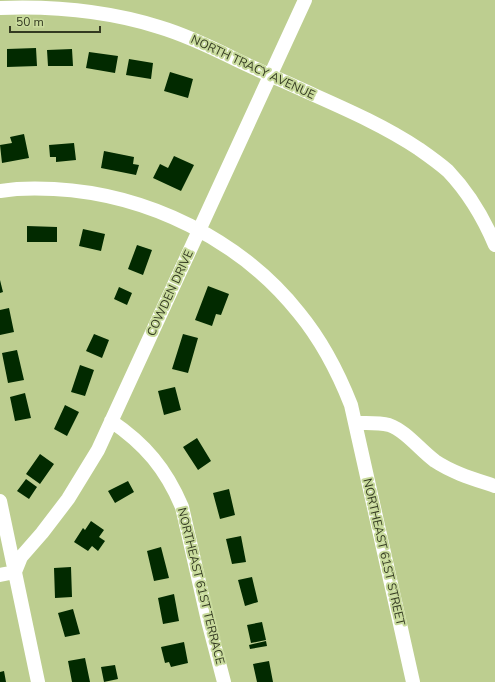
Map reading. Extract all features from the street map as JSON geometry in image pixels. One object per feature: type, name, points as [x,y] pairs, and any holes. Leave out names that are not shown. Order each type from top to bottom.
[{"type":"street","name":"COWDEN DRIVE","points":[[15,572],[20,557],[42,533],[76,488],[98,450],[304,0]]},
{"type":"street","name":"NORTH TRACY AVENUE","points":[[0,8],[54,8],[102,14],[158,26],[212,47],[368,119],[400,136],[429,156],[447,171],[474,205],[490,232],[495,245]]},
{"type":"street","name":"NORTHEAST 61ST STREET","points":[[0,191],[37,188],[71,190],[104,195],[167,215],[199,230],[251,265],[277,288],[299,312],[329,356],[351,405],[413,682]]},
{"type":"street","name":"NORTHEAST 61ST TERRACE","points":[[111,421],[139,442],[167,476],[176,491],[182,507],[208,621],[224,682]]},
{"type":"street","points":[[355,423],[380,424],[396,429],[423,452],[442,465],[468,477],[495,486]]},
{"type":"street","points":[[0,501],[38,682]]},
{"type":"street","points":[[0,574],[15,572]]},
{"type":"building","points":[[36,48],[37,66],[7,67],[7,49]]},
{"type":"building","points":[[72,49],[73,66],[48,66],[47,50]]},
{"type":"building","points":[[89,52],[118,56],[115,73],[86,68]]},
{"type":"building","points":[[129,59],[153,63],[151,79],[126,75]]},
{"type":"building","points":[[170,72],[193,79],[188,98],[164,91]]},
{"type":"building","points":[[24,134],[29,158],[2,163],[0,145],[12,143],[10,137]]},
{"type":"building","points":[[74,143],[76,160],[56,162],[56,157],[50,157],[49,145]]},
{"type":"building","points":[[104,151],[134,157],[133,164],[139,165],[136,175],[101,168]]},
{"type":"building","points":[[174,156],[194,165],[181,191],[153,178],[160,164],[168,168]]},
{"type":"building","points":[[27,226],[57,227],[57,242],[27,242]]},
{"type":"building","points":[[83,229],[105,234],[101,251],[79,246]]},
{"type":"building","points":[[137,245],[152,250],[143,275],[128,269]]},
{"type":"building","points":[[0,280],[3,292],[0,293]]},
{"type":"building","points":[[208,286],[229,294],[221,315],[216,314],[212,326],[195,320]]},
{"type":"building","points":[[119,287],[132,293],[127,305],[114,299]]},
{"type":"building","points":[[9,308],[14,332],[0,335],[0,310]]},
{"type":"building","points":[[94,334],[109,340],[102,358],[86,351]]},
{"type":"building","points":[[183,334],[198,338],[188,373],[172,369]]},
{"type":"building","points":[[17,350],[24,380],[8,383],[2,353]]},
{"type":"building","points":[[80,365],[94,370],[85,396],[71,392]]},
{"type":"building","points":[[175,387],[181,410],[164,415],[158,391]]},
{"type":"building","points":[[25,393],[31,418],[15,421],[10,397]]},
{"type":"building","points":[[65,405],[79,412],[67,436],[54,429]]},
{"type":"building","points":[[197,438],[211,461],[198,470],[183,447]]},
{"type":"building","points":[[40,454],[54,464],[40,484],[26,474]]},
{"type":"building","points":[[26,479],[37,487],[29,499],[17,491]]},
{"type":"building","points":[[128,481],[134,492],[115,503],[108,491]]},
{"type":"building","points":[[229,489],[235,515],[220,519],[213,493]]},
{"type":"building","points":[[91,521],[104,530],[99,537],[105,541],[98,551],[92,546],[88,551],[74,542],[83,528],[85,530]]},
{"type":"building","points":[[241,536],[246,562],[232,564],[226,539]]},
{"type":"building","points":[[161,547],[169,578],[154,581],[147,551]]},
{"type":"building","points":[[71,567],[72,597],[55,598],[54,568]]},
{"type":"building","points":[[252,577],[258,602],[245,606],[238,580]]},
{"type":"building","points":[[174,594],[179,621],[163,624],[158,598]]},
{"type":"building","points":[[73,609],[80,634],[65,637],[58,613]]},
{"type":"building","points":[[262,622],[266,640],[251,643],[247,625]]},
{"type":"building","points":[[266,641],[267,646],[250,649],[249,645]]},
{"type":"building","points":[[184,642],[188,663],[171,667],[169,662],[165,663],[161,647]]},
{"type":"building","points":[[85,658],[90,682],[72,682],[68,661]]},
{"type":"building","points":[[269,661],[273,682],[257,682],[253,664]]},
{"type":"building","points":[[115,665],[118,679],[104,682],[101,667]]},
{"type":"building","points":[[4,671],[6,682],[0,682],[0,672]]}]
